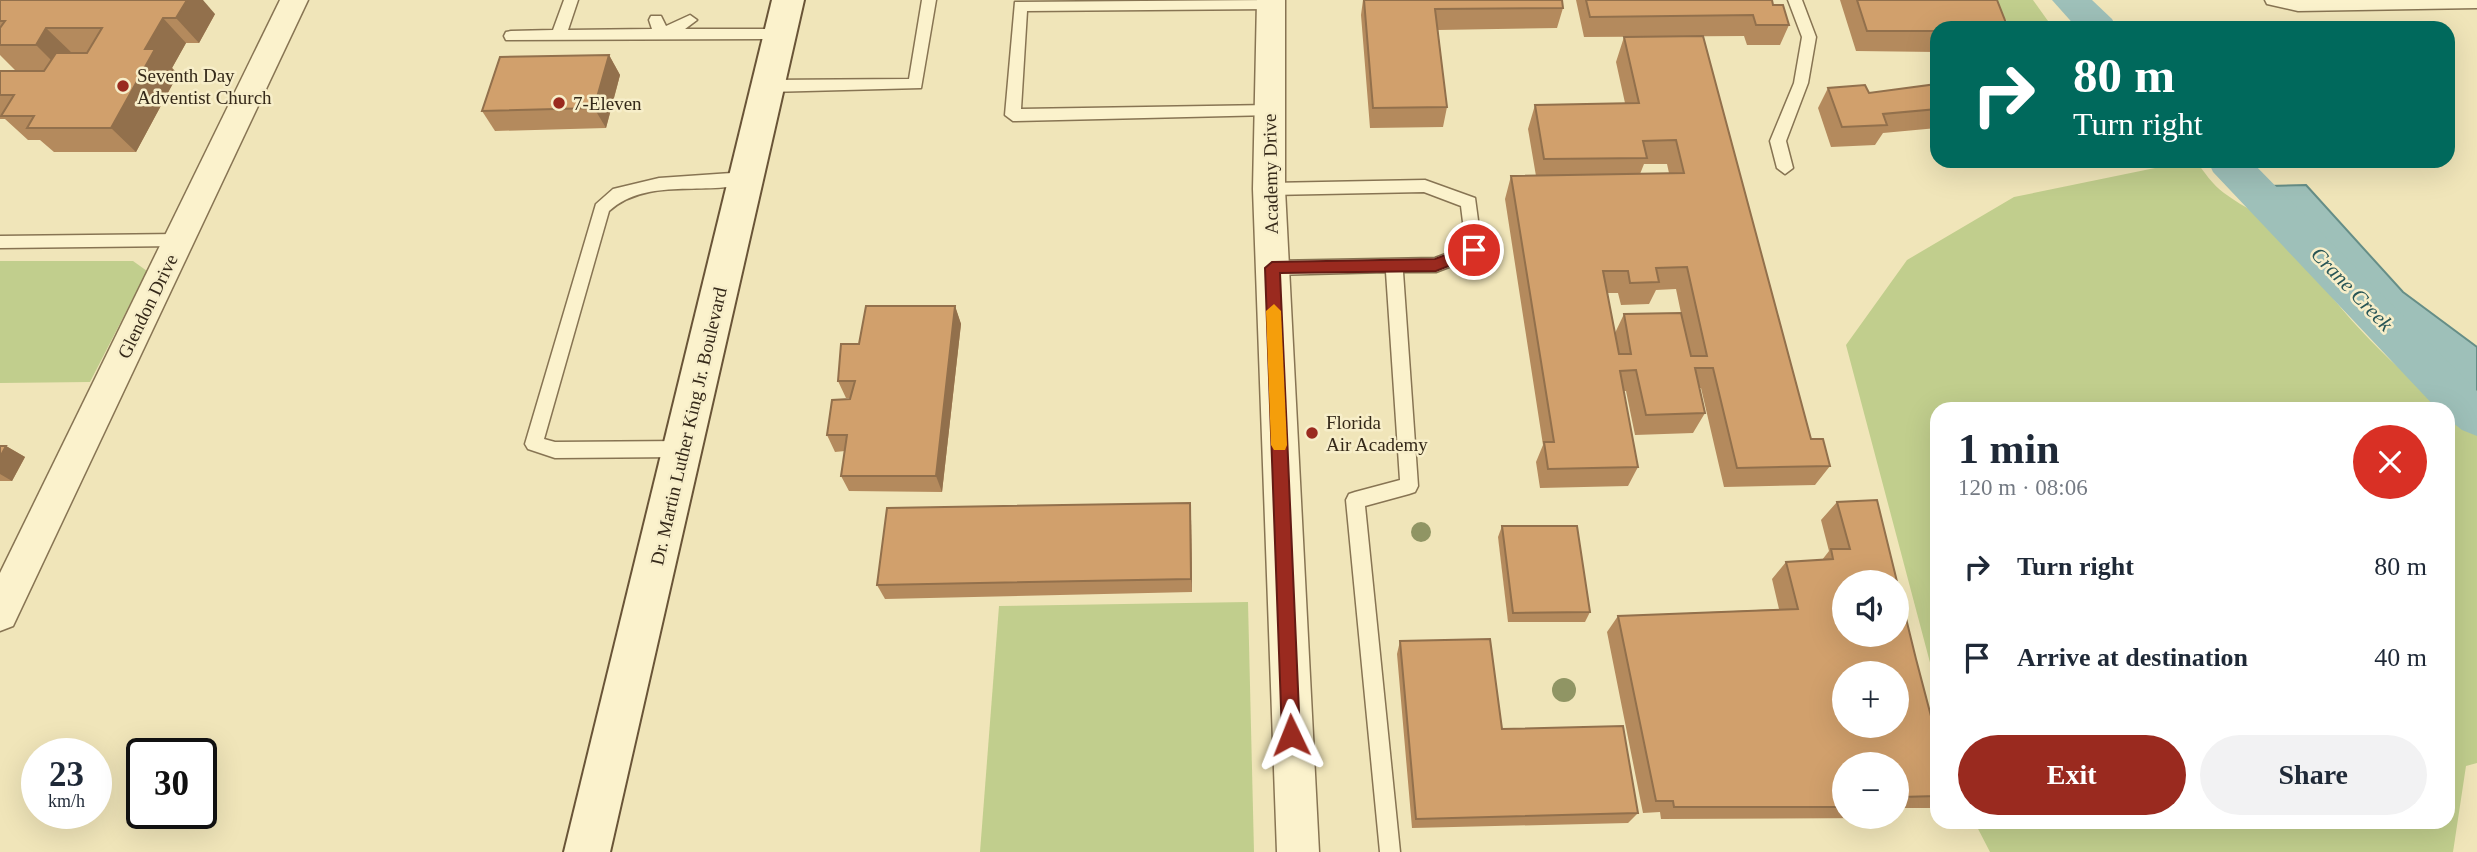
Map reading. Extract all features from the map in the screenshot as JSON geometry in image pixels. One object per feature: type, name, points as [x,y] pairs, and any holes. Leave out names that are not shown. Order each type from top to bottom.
[{"type":"street","name":"Glendon Drive","points":[[0,613],[294,0]]},
{"type":"street","name":"Dr. Martin Luther King Jr. Boulevard","points":[[587,852],[788,0]]},
{"type":"street","name":"Academy Drive","points":[[1271,2],[1269,188],[1297,847]]},
{"type":"lane","points":[[559,35],[571,0]]},
{"type":"lane","points":[[768,86],[916,84],[929,0]]},
{"type":"lane","points":[[1785,168],[1778,141],[1801,83],[1809,37],[1794,0]]},
{"type":"lane","points":[[2272,0],[2298,6],[2477,2]]},
{"type":"lane","points":[[1270,111],[1013,115],[1020,6],[1069,3],[1271,2]]},
{"type":"lane","points":[[627,20],[659,27],[690,20]]},
{"type":"lane","points":[[511,36],[659,27],[780,34]]},
{"type":"lane","points":[[682,449],[555,450],[534,443],[603,208],[620,192],[659,184],[746,178]]},
{"type":"lane","points":[[1269,188],[1425,186],[1469,202],[1474,250],[1436,265],[1272,268]]},
{"type":"lane","points":[[0,242],[179,240]]},
{"type":"lane","points":[[1390,852],[1356,500],[1409,486],[1394,266]]},
{"type":"green space","points":[[1988,0],[2033,0],[2048,21],[2007,21]]},
{"type":"green space","points":[[2155,168],[2201,168],[2220,190],[2286,235],[2313,273],[2371,341],[2442,402],[1930,402],[1930,663],[1909,583],[1909,570],[1906,570],[1846,345],[1907,260],[2014,197]]},
{"type":"green space","points":[[0,261],[133,261],[147,271],[90,382],[0,383]]},
{"type":"green space","points":[[2455,412],[2477,426],[2477,763],[2466,766],[2453,852],[1990,852],[1978,829],[2455,829]]},
{"type":"green space","points":[[1248,602],[1254,852],[980,852],[999,606]]},
{"type":"water","points":[[2306,185],[2403,292],[2477,347],[2477,399],[2269,186]]},
{"type":"building","points":[[0,0],[187,0],[176,18],[163,18],[145,49],[155,49],[111,128],[27,128],[34,116],[1,116],[14,95],[0,95],[0,71],[44,71],[56,53],[87,53],[102,28],[46,28],[36,45],[0,45],[0,28],[5,21],[0,21]]},
{"type":"building","points":[[1364,0],[1562,0],[1563,8],[1435,9],[1447,107],[1373,108]]},
{"type":"building","points":[[1586,0],[1772,0],[1773,5],[1783,5],[1789,25],[1756,25],[1753,15],[1590,17]]},
{"type":"building","points":[[1857,0],[1997,0],[2005,21],[1930,21],[1930,31],[1867,31]]},
{"type":"building","points":[[1703,36],[1811,439],[1823,439],[1830,466],[1737,468],[1713,368],[1695,368],[1705,413],[1646,415],[1636,370],[1620,371],[1638,467],[1548,469],[1544,442],[1554,442],[1511,176],[1684,173],[1676,140],[1643,141],[1647,158],[1544,159],[1535,105],[1639,103],[1624,37]],"holes":[[[1687,267],[1707,356],[1691,356],[1681,313],[1624,314],[1631,354],[1619,354],[1603,271],[1628,271],[1630,283],[1659,282],[1656,268]]]},
{"type":"building","points":[[609,55],[594,108],[482,111],[500,57]]},
{"type":"building","points":[[1865,85],[1869,93],[1930,85],[1930,110],[1883,114],[1887,125],[1842,127],[1828,88]]},
{"type":"building","points":[[866,306],[955,306],[936,476],[841,476],[847,435],[827,435],[832,400],[850,399],[855,381],[838,381],[841,344],[859,344]]},
{"type":"building","points":[[0,446],[6,446],[0,457]]},
{"type":"building","points":[[1877,500],[1894,570],[1832,570],[1832,647],[1909,647],[1909,630],[1930,712],[1930,796],[1909,797],[1909,752],[1832,752],[1832,807],[1674,807],[1673,801],[1656,801],[1618,616],[1798,609],[1786,562],[1833,559],[1831,549],[1850,549],[1837,502]]},
{"type":"building","points":[[1190,503],[1191,579],[877,585],[887,508]]},
{"type":"building","points":[[1502,526],[1577,526],[1590,612],[1513,613]]},
{"type":"building","points":[[1490,639],[1502,729],[1623,726],[1638,813],[1416,819],[1400,641]]},
{"type":"waterway","name":"Crane Creek","points":[[2070,0],[2092,21]]},
{"type":"waterway","name":"Crane Creek","points":[[2234,168],[2458,401],[2477,417]]},
{"type":"slow traffic","points":[[1274,311],[1279,445]]},
{"type":"place","name":"Seventh Day Adventist Church","points":[[123,86]]},
{"type":"place","name":"7-Eleven","points":[[559,103]]},
{"type":"place","name":"Florida Air Academy","points":[[1312,433]]},
{"type":"route","points":[[1291,735],[1272,268],[1436,265],[1474,250]]}]
